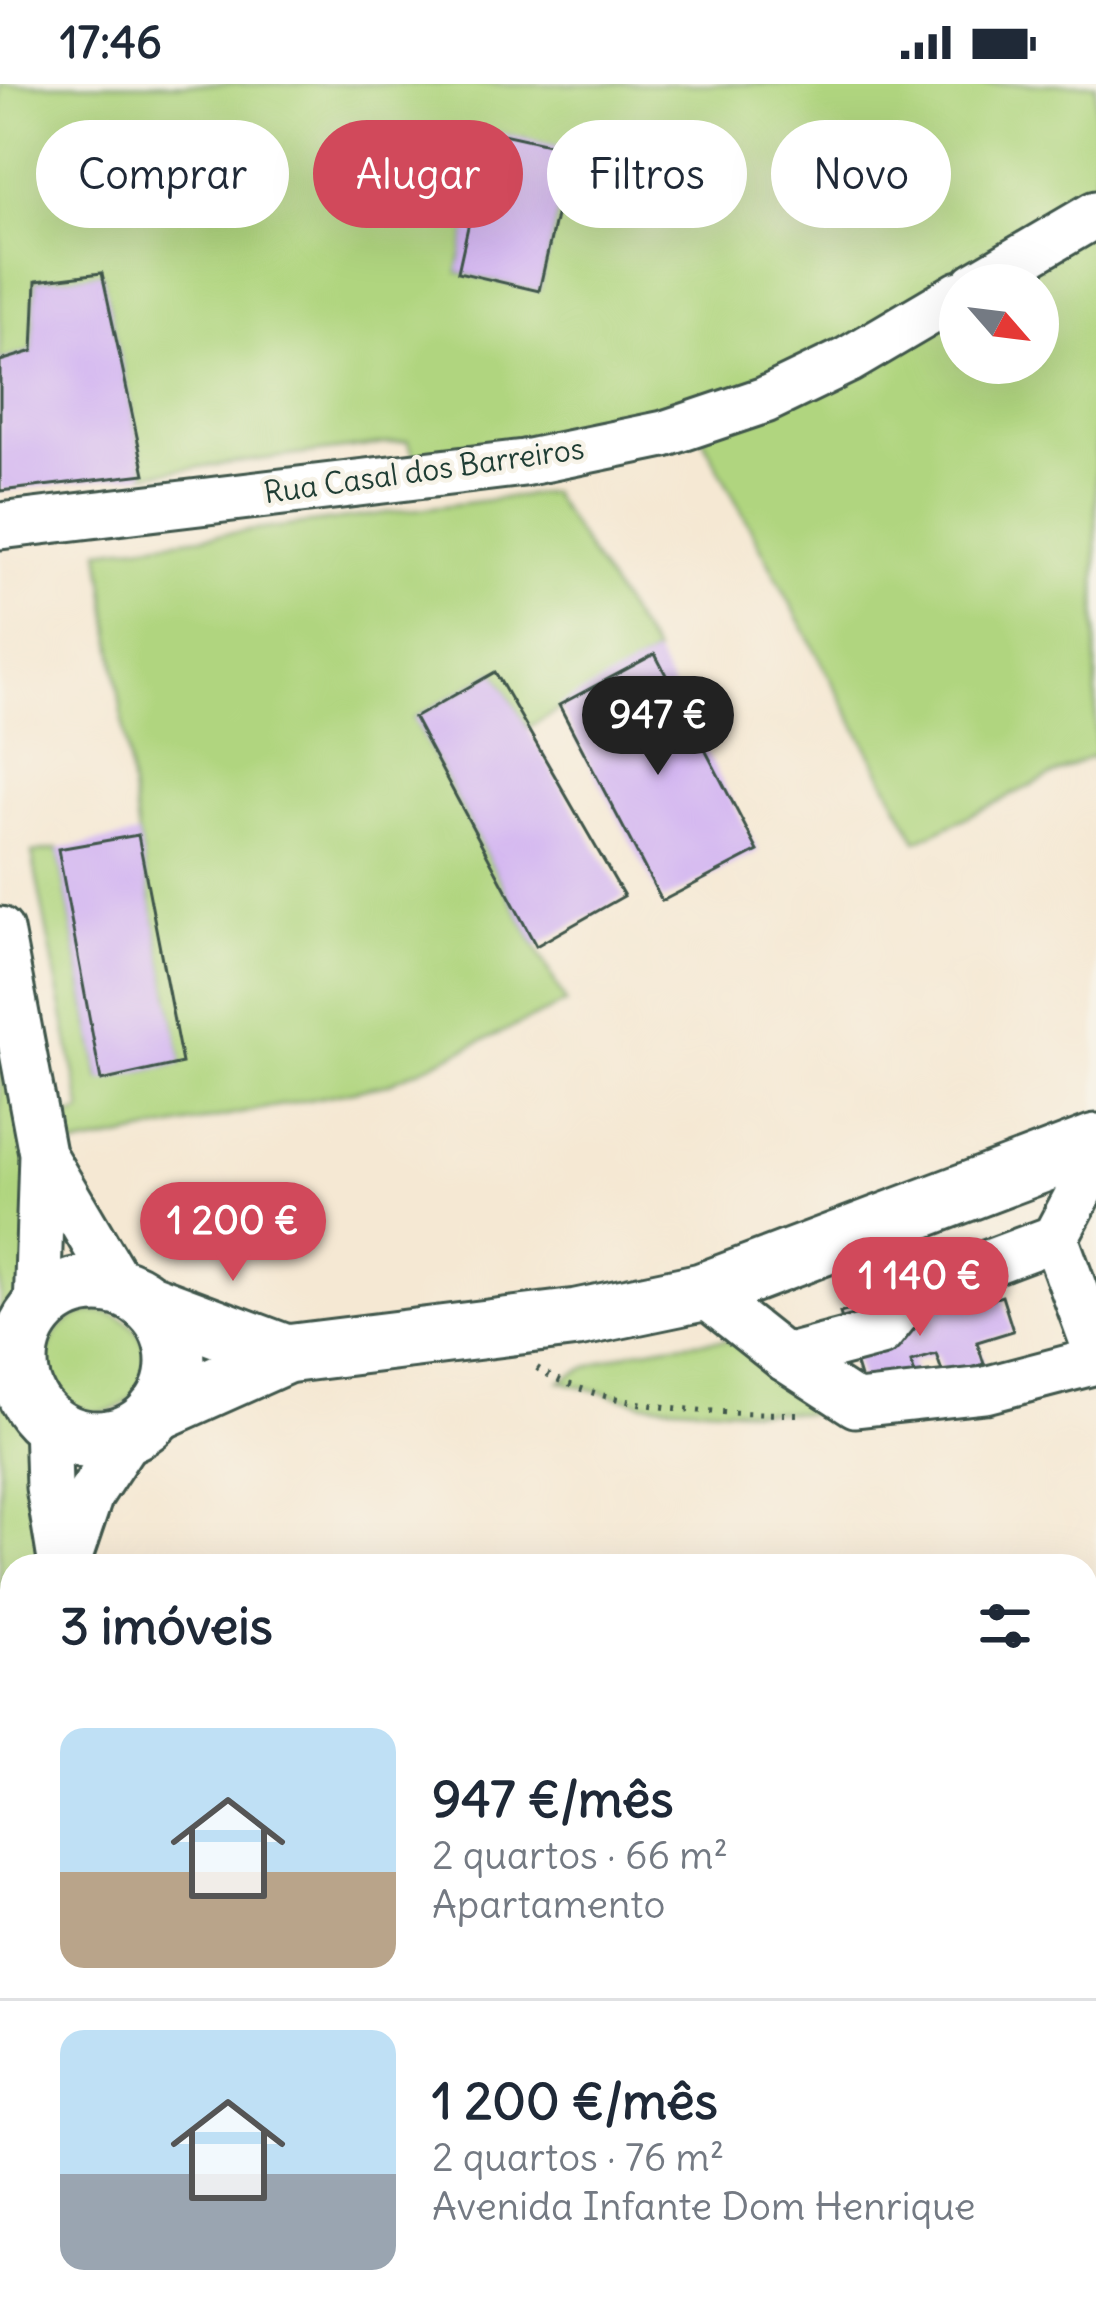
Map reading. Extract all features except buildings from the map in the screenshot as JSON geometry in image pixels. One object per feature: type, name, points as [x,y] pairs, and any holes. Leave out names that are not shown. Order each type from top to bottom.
[{"type":"main road","points":[[286,1354],[134,1295],[75,1287],[20,1330],[19,1369],[25,1404],[88,1439],[144,1421],[286,1354],[577,1318],[702,1292],[1096,1143]]},
{"type":"main road","points":[[134,1295],[166,1326],[174,1355],[171,1385],[144,1421]]},
{"type":"street","points":[[1011,264],[1096,214]]},
{"type":"street","name":"Rua Casal dos Barreiros","points":[[0,526],[524,463],[664,434],[765,400],[848,360],[939,306]]},
{"type":"street","points":[[0,930],[42,1153],[20,1330]]},
{"type":"street","points":[[42,1153],[134,1295]]},
{"type":"street","points":[[784,1358],[880,1333],[914,1291],[1054,1238],[1096,1161]]},
{"type":"street","points":[[1054,1238],[1096,1349]]},
{"type":"street","points":[[702,1292],[784,1358],[856,1404],[985,1390],[1096,1361]]},
{"type":"street","points":[[25,1404],[50,1487],[62,1554]]},
{"type":"street","points":[[68,1554],[90,1496],[144,1421]]},
{"type":"green space","points":[[0,84],[1096,84],[1096,761],[1092,756],[917,841],[695,424],[420,473],[408,441],[145,474],[102,274],[36,281],[33,351],[0,361]],"holes":[[[313,120],[523,120],[523,139],[547,144],[547,120],[747,120],[747,228],[553,228],[539,290],[458,272],[468,228],[313,228]]]},
{"type":"green space","points":[[550,492],[655,654],[527,728],[495,672],[414,718],[566,1003],[387,1084],[43,1153],[37,1312],[0,1321],[0,1037],[39,1127],[82,1112],[32,853],[58,849],[100,1080],[182,1063],[138,835],[100,550]]},
{"type":"green space","points":[[97,1312],[125,1320],[139,1334],[147,1362],[139,1390],[125,1404],[97,1412],[69,1404],[55,1390],[47,1362],[55,1334],[69,1320]]},
{"type":"green space","points":[[751,1339],[777,1377],[820,1414],[642,1403],[560,1381],[629,1353]]},
{"type":"green space","points":[[0,1395],[27,1397],[35,1410],[60,1554],[0,1554]]}]
